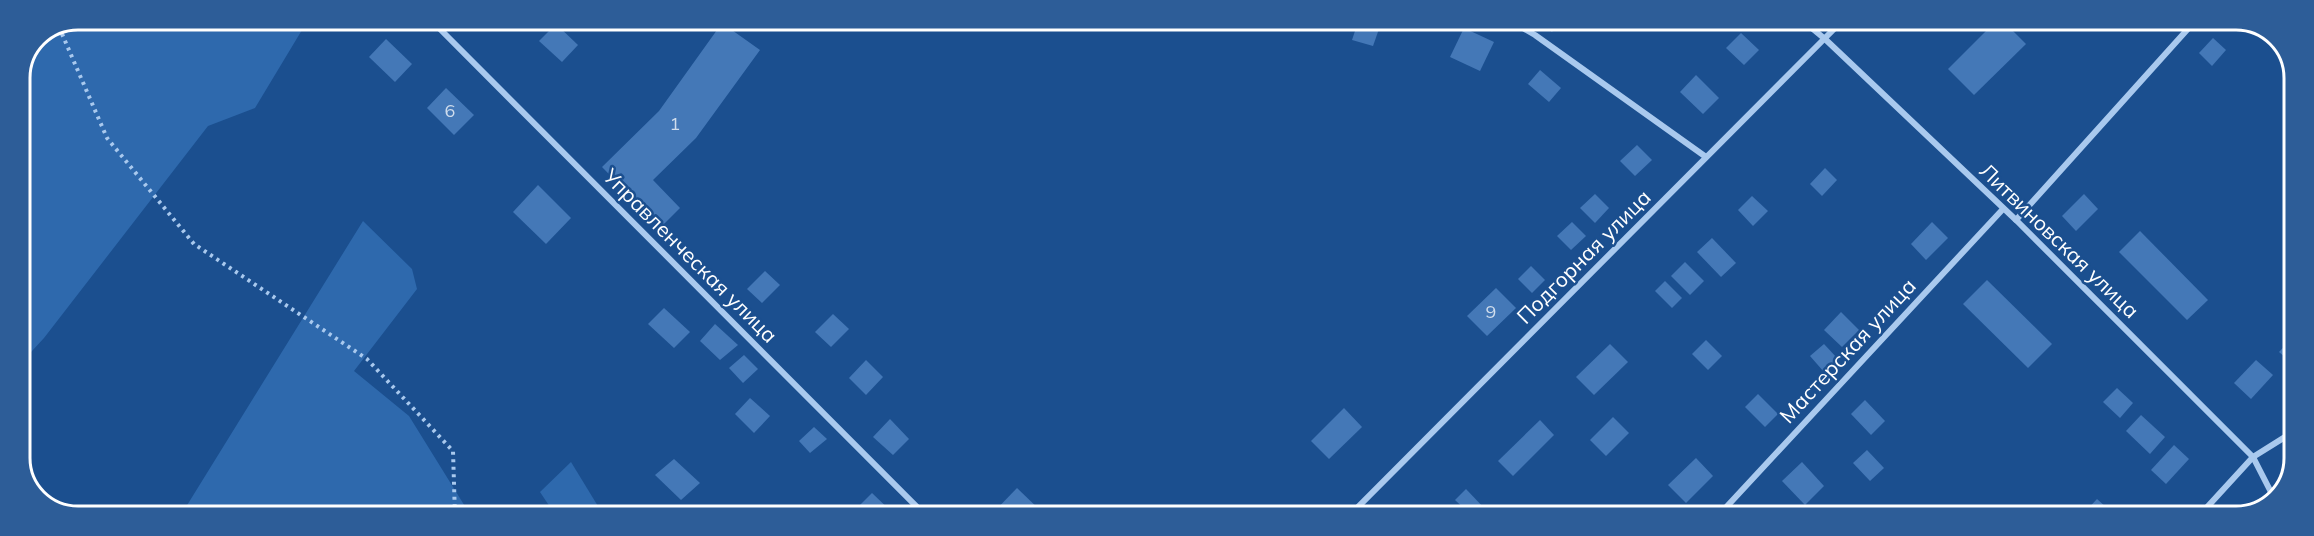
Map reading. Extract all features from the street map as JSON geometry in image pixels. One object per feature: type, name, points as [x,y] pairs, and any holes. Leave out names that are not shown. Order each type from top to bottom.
[{"type":"street","name":"Управленческая улица","points":[[441,30],[916,506]]},
{"type":"street","points":[[1526,30],[1706,157]]},
{"type":"street","name":"Литвиновская улица","points":[[1814,30],[2016,220],[2253,457],[2270,492]]},
{"type":"street","name":"Подгорная улица","points":[[1359,506],[1834,30]]},
{"type":"street","points":[[2016,220],[2187,30]]},
{"type":"street","name":"Мастерская улица","points":[[1727,506],[2003,209]]},
{"type":"street","points":[[2208,506],[2253,457],[2284,438]]},
{"type":"path","points":[[62,33],[107,138],[194,244],[367,359],[453,451],[455,506]]},
{"type":"shaded area","points":[[78,30],[302,30],[255,108],[208,126],[30,353],[30,78],[31,68],[38,51],[51,38],[68,31]]},
{"type":"shaded area","points":[[363,221],[412,269],[417,289],[354,371],[409,416],[465,506],[187,506]]},
{"type":"shaded area","points":[[571,462],[598,506],[549,506],[540,492]]},
{"type":"building","points":[[550,30],[562,30],[578,45],[562,62],[539,41]]},
{"type":"building","points":[[717,30],[732,30],[760,50],[696,138],[653,180],[680,208],[661,227],[602,167],[659,111]]},
{"type":"building","points":[[1355,30],[1379,30],[1373,46],[1352,40]]},
{"type":"building","points":[[1463,30],[1468,30],[1494,42],[1480,71],[1450,57]]},
{"type":"building","points":[[1987,30],[2012,30],[2026,44],[1974,95],[1948,69]]},
{"type":"building","points":[[1741,33],[1759,50],[1744,65],[1726,48]]},
{"type":"building","points":[[2213,38],[2226,50],[2212,66],[2199,53]]},
{"type":"building","points":[[386,39],[412,64],[395,82],[369,57]]},
{"type":"building","points":[[1540,70],[1561,88],[1549,102],[1528,84]]},
{"type":"building","points":[[1696,75],[1719,98],[1703,114],[1680,92]]},
{"type":"building","points":[[446,88],[474,115],[454,135],[427,108]]},
{"type":"building","points":[[1637,145],[1652,160],[1635,176],[1620,161]]},
{"type":"building","points":[[1825,168],[1837,180],[1822,196],[1810,184]]},
{"type":"building","points":[[538,185],[571,218],[546,244],[513,212]]},
{"type":"building","points":[[1595,194],[1609,208],[1595,223],[1580,208]]},
{"type":"building","points":[[2084,194],[2098,209],[2076,231],[2062,216]]},
{"type":"building","points":[[1752,196],[1768,211],[1753,226],[1738,210]]},
{"type":"building","points":[[1572,222],[1586,236],[1571,250],[1557,236]]},
{"type":"building","points":[[1932,222],[1948,238],[1926,260],[1911,244]]},
{"type":"building","points":[[2140,231],[2208,300],[2187,320],[2119,252]]},
{"type":"building","points":[[1712,238],[1736,263],[1721,277],[1697,252]]},
{"type":"building","points":[[1685,262],[1704,281],[1690,295],[1671,276]]},
{"type":"building","points":[[1531,266],[1545,280],[1532,293],[1518,279]]},
{"type":"building","points":[[765,271],[780,285],[762,303],[747,289]]},
{"type":"building","points":[[1987,280],[2052,344],[2028,368],[1963,304]]},
{"type":"building","points":[[1665,281],[1682,298],[1672,308],[1655,291]]},
{"type":"building","points":[[1496,288],[1516,308],[1487,336],[1467,316]]},
{"type":"building","points":[[664,308],[690,332],[674,348],[648,324]]},
{"type":"building","points":[[1841,312],[1859,330],[1842,347],[1824,330]]},
{"type":"building","points":[[833,314],[849,329],[831,347],[815,332]]},
{"type":"building","points":[[715,324],[738,345],[720,360],[700,341]]},
{"type":"building","points":[[1706,340],[1722,356],[1708,370],[1692,354]]},
{"type":"building","points":[[1610,344],[1628,362],[1594,395],[1576,377]]},
{"type":"building","points":[[1824,344],[1838,359],[1824,372],[1810,356]]},
{"type":"building","points":[[2284,347],[2284,356],[2279,352]]},
{"type":"building","points":[[744,355],[758,369],[743,383],[729,368]]},
{"type":"building","points":[[866,360],[883,377],[866,395],[849,378]]},
{"type":"building","points":[[2256,360],[2273,375],[2251,399],[2234,383]]},
{"type":"building","points":[[2117,388],[2133,403],[2120,418],[2103,402]]},
{"type":"building","points":[[1758,394],[1778,414],[1765,427],[1745,407]]},
{"type":"building","points":[[750,398],[770,416],[754,433],[735,414]]},
{"type":"building","points":[[1865,400],[1885,421],[1871,435],[1851,414]]},
{"type":"building","points":[[1344,408],[1362,427],[1329,459],[1311,441]]},
{"type":"building","points":[[2141,415],[2165,437],[2150,454],[2126,431]]},
{"type":"building","points":[[1613,417],[1629,433],[1606,456],[1590,440]]},
{"type":"building","points":[[890,419],[909,439],[893,455],[873,437]]},
{"type":"building","points":[[1540,420],[1554,435],[1513,476],[1498,461]]},
{"type":"building","points":[[814,427],[827,439],[810,453],[799,441]]},
{"type":"building","points":[[2174,445],[2189,459],[2166,484],[2151,470]]},
{"type":"building","points":[[1867,450],[1884,468],[1870,481],[1853,463]]},
{"type":"building","points":[[1696,458],[1713,476],[1686,503],[1668,485]]},
{"type":"building","points":[[674,459],[700,483],[681,500],[655,475]]},
{"type":"building","points":[[1802,462],[1824,486],[1805,505],[1782,481]]},
{"type":"building","points":[[1017,488],[1036,506],[1000,506]]},
{"type":"building","points":[[1466,489],[1482,506],[1461,506],[1455,500]]},
{"type":"building","points":[[872,493],[886,506],[859,506]]},
{"type":"building","points":[[2097,499],[2105,506],[2090,506]]}]
